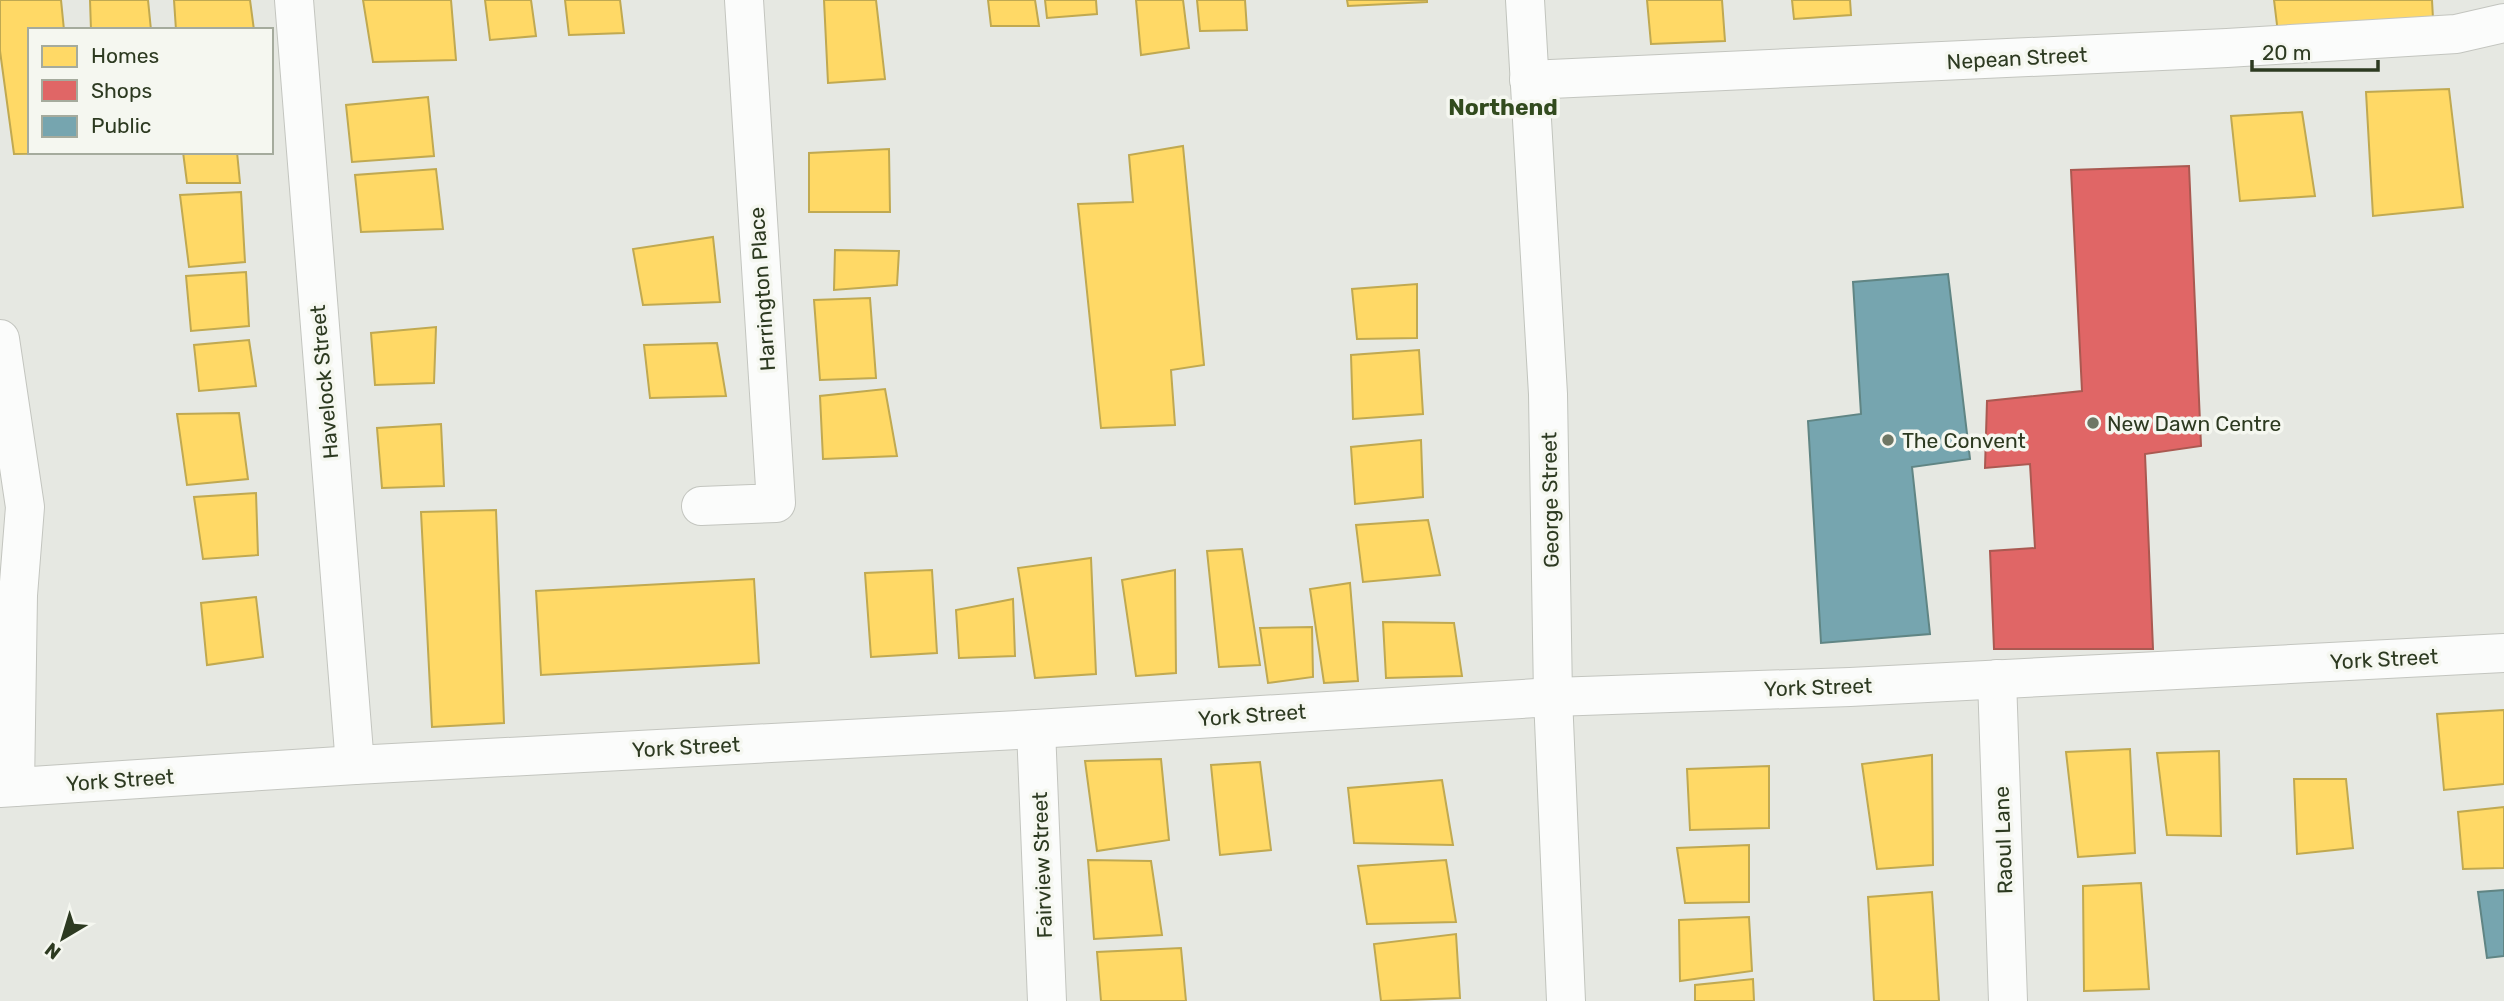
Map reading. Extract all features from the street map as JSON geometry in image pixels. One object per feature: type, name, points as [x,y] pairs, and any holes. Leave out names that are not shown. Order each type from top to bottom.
[{"type":"street","name":"Havelock Street","points":[[294,0],[355,765]]},
{"type":"street","name":"Harrington Place","points":[[701,506],[776,503],[744,0]]},
{"type":"street","name":"George Street","points":[[1525,0],[1548,394],[1553,696],[1566,1001]]},
{"type":"street","name":"Nepean Street","points":[[1529,80],[2268,45],[2456,34],[2504,23]]},
{"type":"street","points":[[0,339],[25,507],[7,788]]},
{"type":"street","name":"York Street","points":[[7,788],[355,765],[1036,729],[1553,696],[1850,687],[2504,653]]},
{"type":"street","name":"Raoul Lane","points":[[1997,679],[2008,1001]]},
{"type":"street","name":"Fairview Street","points":[[1036,729],[1048,1001]]},
{"type":"building: Homes","points":[[0,0],[61,0],[64,28],[28,28],[28,154],[14,154],[0,51]]},
{"type":"building: Homes","points":[[90,0],[148,0],[151,28],[91,28]]},
{"type":"building: Homes","points":[[174,0],[250,0],[254,28],[176,28]]},
{"type":"building: Homes","points":[[363,0],[451,0],[456,60],[373,62]]},
{"type":"building: Homes","points":[[485,0],[531,0],[536,36],[490,40]]},
{"type":"building: Homes","points":[[565,0],[620,0],[624,33],[569,35]]},
{"type":"building: Homes","points":[[824,0],[876,0],[885,79],[828,83]]},
{"type":"building: Homes","points":[[988,0],[1035,0],[1039,26],[991,26]]},
{"type":"building: Homes","points":[[1045,0],[1096,0],[1097,14],[1047,18]]},
{"type":"building: Homes","points":[[1136,0],[1183,0],[1189,48],[1141,55]]},
{"type":"building: Homes","points":[[1197,0],[1245,0],[1247,30],[1200,31]]},
{"type":"building: Homes","points":[[1347,0],[1427,0],[1427,2],[1348,6]]},
{"type":"building: Homes","points":[[1647,0],[1722,0],[1725,41],[1651,44]]},
{"type":"building: Homes","points":[[1792,0],[1850,0],[1851,15],[1794,19]]},
{"type":"building: Homes","points":[[2274,0],[2432,0],[2433,19],[2278,33]]},
{"type":"building: Homes","points":[[2449,89],[2463,207],[2373,216],[2366,92]]},
{"type":"building: Homes","points":[[428,97],[434,156],[352,162],[346,105]]},
{"type":"building: Homes","points":[[2302,112],[2315,196],[2240,201],[2231,116]]},
{"type":"building: Homes","points":[[1183,146],[1204,365],[1171,370],[1175,425],[1101,428],[1078,204],[1133,202],[1129,155]]},
{"type":"building: Homes","points":[[889,149],[890,212],[809,212],[809,153]]},
{"type":"building: Homes","points":[[183,154],[237,154],[240,183],[187,183]]},
{"type":"building: Homes","points":[[436,169],[443,229],[361,232],[355,175]]},
{"type":"building: Homes","points":[[241,192],[245,262],[189,267],[180,195]]},
{"type":"building: Homes","points":[[713,237],[720,302],[643,305],[633,249]]},
{"type":"building: Homes","points":[[835,250],[899,251],[897,285],[834,290]]},
{"type":"building: Homes","points":[[246,272],[249,326],[191,331],[186,276]]},
{"type":"building: Homes","points":[[1417,284],[1417,338],[1357,339],[1352,289]]},
{"type":"building: Homes","points":[[870,298],[876,378],[820,380],[814,300]]},
{"type":"building: Homes","points":[[436,327],[434,383],[375,385],[371,333]]},
{"type":"building: Homes","points":[[249,340],[256,386],[199,391],[194,345]]},
{"type":"building: Homes","points":[[717,343],[726,396],[650,398],[644,345]]},
{"type":"building: Homes","points":[[1419,350],[1423,414],[1353,419],[1351,355]]},
{"type":"building: Homes","points":[[885,389],[897,456],[823,459],[820,396]]},
{"type":"building: Homes","points":[[239,413],[248,479],[187,485],[177,414]]},
{"type":"building: Homes","points":[[441,424],[444,486],[382,488],[377,428]]},
{"type":"building: Homes","points":[[1421,440],[1423,497],[1355,504],[1351,447]]},
{"type":"building: Homes","points":[[256,493],[258,555],[203,559],[194,497]]},
{"type":"building: Homes","points":[[496,510],[504,723],[432,727],[421,512]]},
{"type":"building: Homes","points":[[1428,520],[1440,575],[1363,582],[1356,525]]},
{"type":"building: Homes","points":[[1242,549],[1260,665],[1219,667],[1207,551]]},
{"type":"building: Homes","points":[[1091,558],[1096,674],[1035,678],[1018,568]]},
{"type":"building: Homes","points":[[932,570],[937,653],[871,657],[865,573]]},
{"type":"building: Homes","points":[[1175,570],[1176,673],[1136,676],[1122,580]]},
{"type":"building: Homes","points":[[754,579],[759,663],[541,675],[536,591]]},
{"type":"building: Homes","points":[[1350,583],[1358,681],[1324,683],[1310,589]]},
{"type":"building: Homes","points":[[256,597],[263,657],[207,665],[201,603]]},
{"type":"building: Homes","points":[[1013,599],[1015,656],[959,658],[956,610]]},
{"type":"building: Homes","points":[[1383,622],[1454,623],[1462,676],[1386,678]]},
{"type":"building: Homes","points":[[1312,627],[1313,677],[1268,683],[1260,628]]},
{"type":"building: Homes","points":[[2504,710],[2504,784],[2444,790],[2437,714]]},
{"type":"building: Homes","points":[[2130,749],[2135,853],[2078,857],[2066,752]]},
{"type":"building: Homes","points":[[2219,751],[2221,836],[2167,835],[2157,753]]},
{"type":"building: Homes","points":[[1932,755],[1933,865],[1877,869],[1862,764]]},
{"type":"building: Homes","points":[[1161,759],[1169,840],[1097,851],[1085,761]]},
{"type":"building: Homes","points":[[1260,762],[1271,850],[1220,855],[1211,765]]},
{"type":"building: Homes","points":[[1769,766],[1769,828],[1690,830],[1687,769]]},
{"type":"building: Homes","points":[[2294,779],[2346,779],[2353,848],[2297,854]]},
{"type":"building: Homes","points":[[1442,780],[1453,845],[1354,843],[1348,788]]},
{"type":"building: Homes","points":[[2504,807],[2504,868],[2463,869],[2458,812]]},
{"type":"building: Homes","points":[[1749,845],[1749,902],[1685,903],[1677,848]]},
{"type":"building: Homes","points":[[1088,860],[1151,861],[1162,935],[1094,939]]},
{"type":"building: Homes","points":[[1446,860],[1456,922],[1367,924],[1358,866]]},
{"type":"building: Homes","points":[[2141,883],[2149,989],[2084,991],[2083,886]]},
{"type":"building: Homes","points":[[1932,892],[1939,1001],[1874,1001],[1868,897]]},
{"type":"building: Homes","points":[[1749,917],[1752,971],[1680,981],[1679,920]]},
{"type":"building: Homes","points":[[1456,934],[1460,998],[1381,1001],[1374,944]]},
{"type":"building: Homes","points":[[1181,948],[1186,1001],[1101,1001],[1097,952]]},
{"type":"building: Homes","points":[[1753,979],[1754,1001],[1695,1001],[1695,985]]},
{"type":"building: Shops","name":"New Dawn Centre","points":[[2189,166],[2201,446],[2145,454],[2153,649],[1994,649],[1990,551],[2035,548],[2030,464],[1985,468],[1987,401],[2082,391],[2071,170]]},
{"type":"building: Public","name":"The Convent","points":[[1948,274],[1970,459],[1912,467],[1930,634],[1821,643],[1808,421],[1861,414],[1853,282]]},
{"type":"building: Public","points":[[2504,890],[2504,956],[2487,958],[2478,892]]},
{"type":"place","name":"New Dawn Centre","points":[[2093,423]]},
{"type":"place","name":"The Convent","points":[[1888,440]]},
{"type":"district","name":"Northend","points":[[1503,107]]}]
